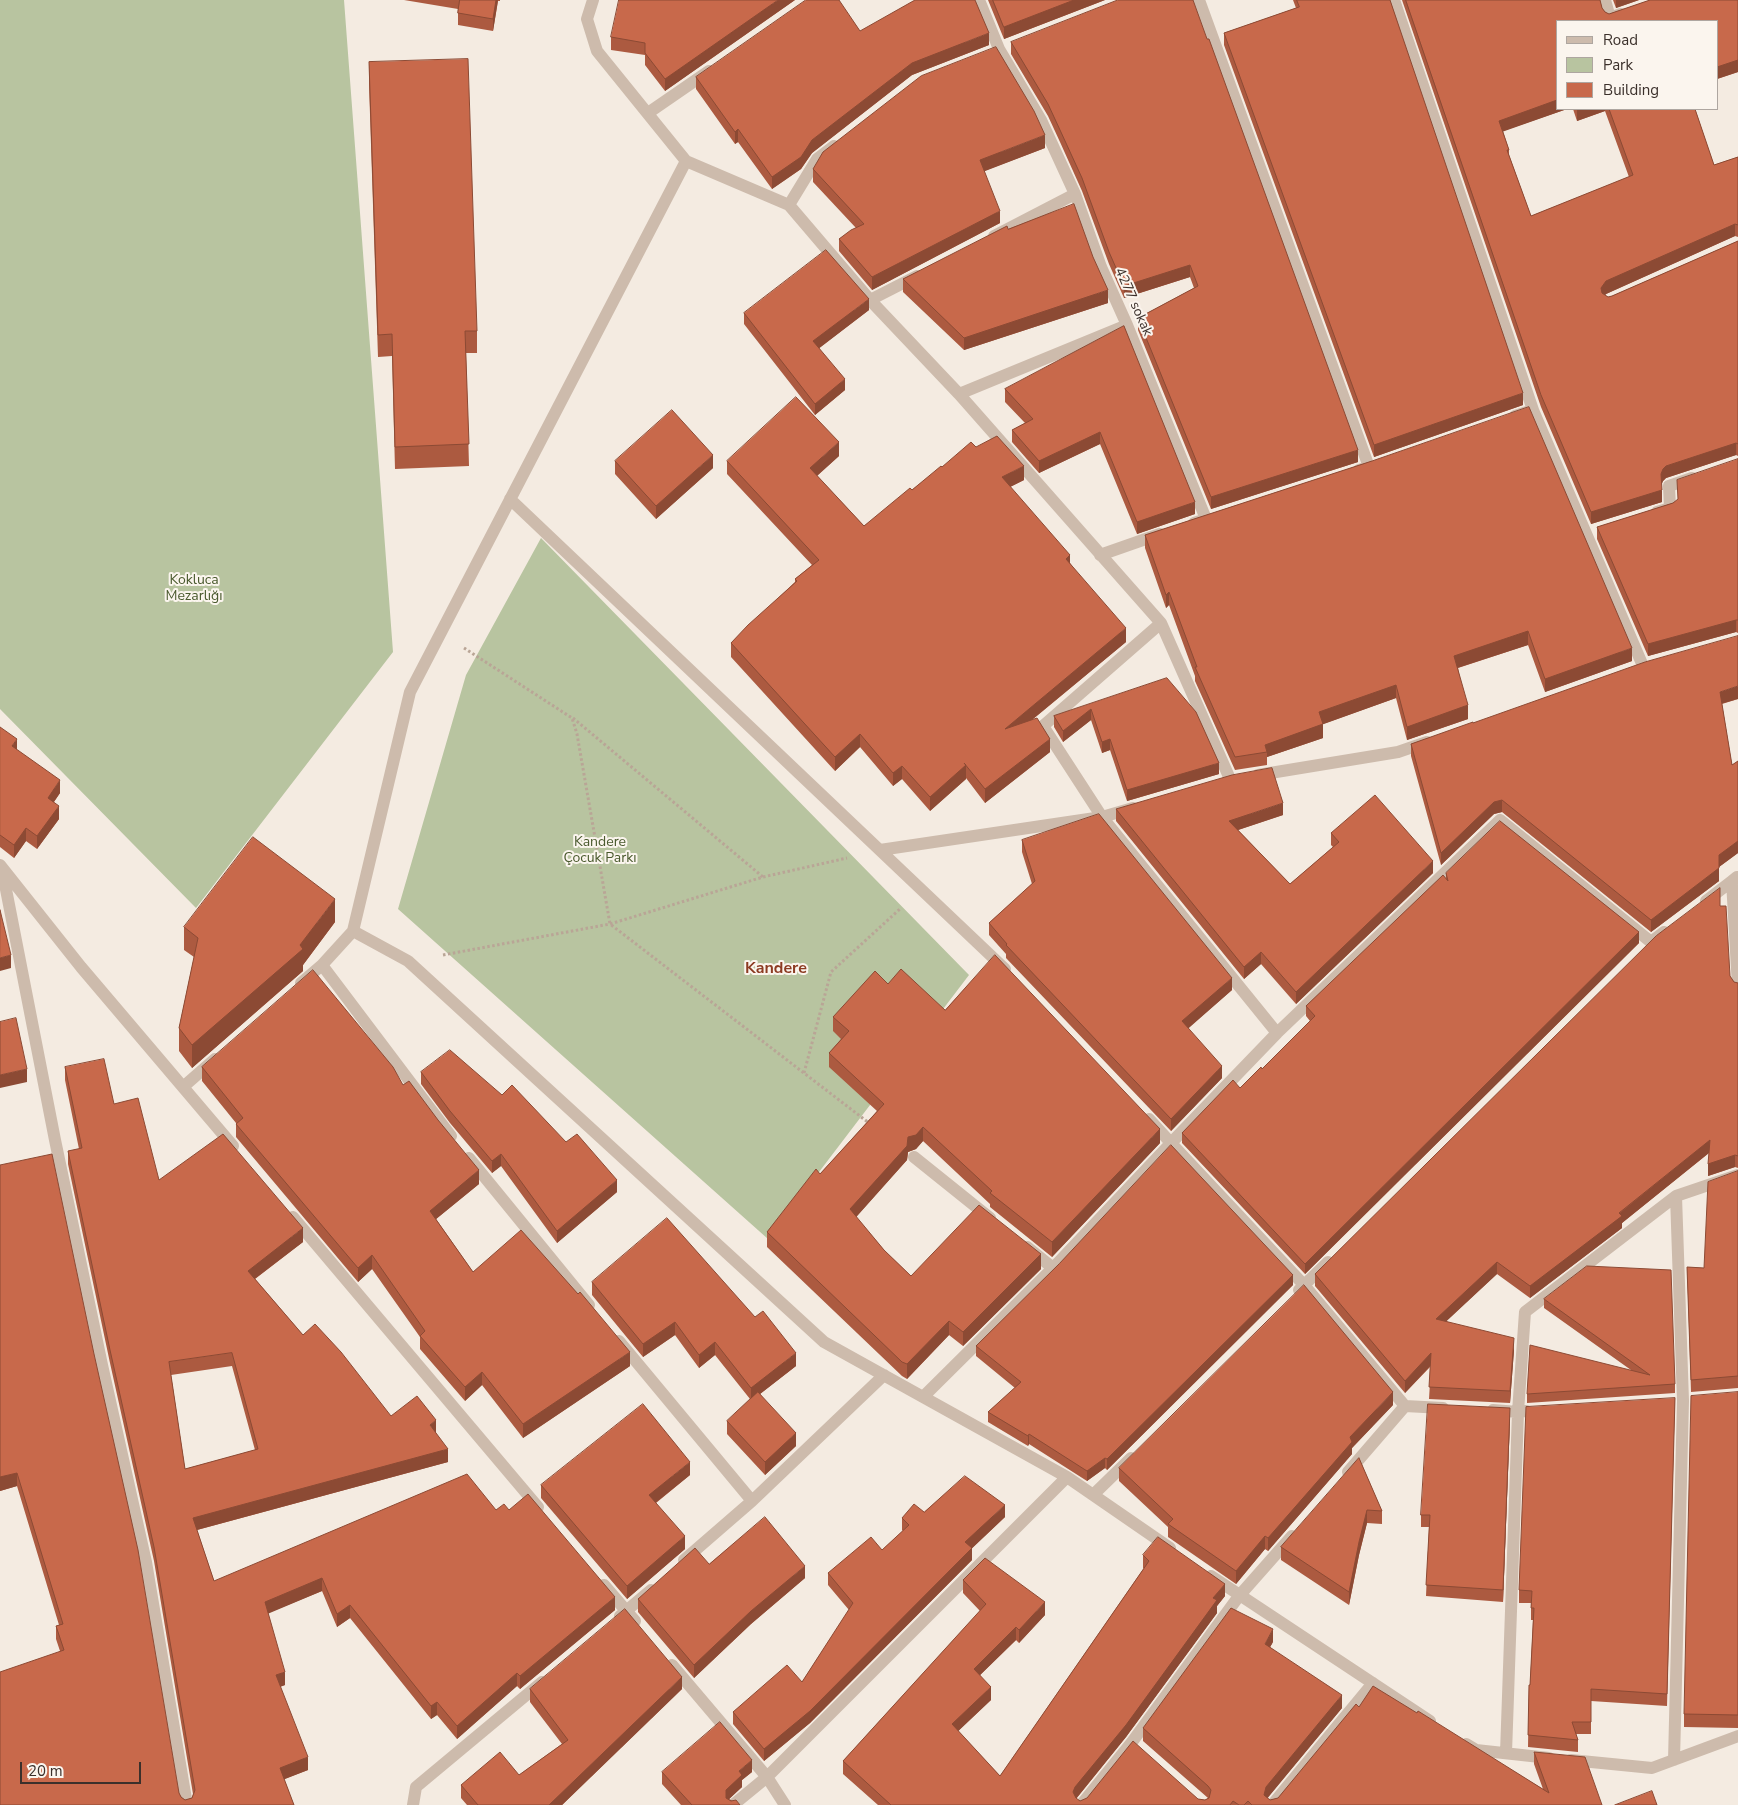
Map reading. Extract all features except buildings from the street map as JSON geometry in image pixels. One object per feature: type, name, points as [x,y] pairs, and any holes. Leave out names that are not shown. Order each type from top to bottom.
[{"type":"street","points":[[593,0],[587,19],[597,51],[686,161],[789,205],[870,300],[959,394],[1162,623],[1235,779],[1398,752],[1436,739]]},
{"type":"street","name":"4277 sokak","points":[[979,0],[999,49],[1041,120],[1075,194],[1101,267],[1210,517],[1100,555]]},
{"type":"street","points":[[1199,0],[1374,466],[1351,473]]},
{"type":"street","points":[[1394,0],[1533,410],[1590,533],[1643,666]]},
{"type":"street","points":[[1604,0],[1610,18],[1636,9]]},
{"type":"street","points":[[648,113],[720,63]]},
{"type":"street","points":[[789,205],[816,159],[848,136]]},
{"type":"street","points":[[292,990],[322,964],[353,931],[410,692],[686,161]]},
{"type":"street","points":[[981,243],[1075,194]]},
{"type":"street","points":[[870,300],[930,270]]},
{"type":"street","points":[[959,394],[1127,325]]},
{"type":"street","points":[[1505,419],[1533,410]]},
{"type":"street","points":[[1642,517],[1670,508],[1669,486],[1704,474]]},
{"type":"street","points":[[510,499],[993,956],[1013,978]]},
{"type":"street","points":[[1162,623],[1043,726],[1102,816],[1276,1033]]},
{"type":"street","points":[[880,850],[1102,816],[1148,803]]},
{"type":"street","points":[[923,1397],[1053,1268],[1276,1033],[1500,820],[1648,946],[1673,925]]},
{"type":"street","points":[[1,866],[81,966],[241,1155]]},
{"type":"street","points":[[1,866],[102,1365],[146,1562],[187,1805]]},
{"type":"street","points":[[1696,909],[1735,879]]},
{"type":"street","points":[[1735,879],[1738,987]]},
{"type":"street","points":[[353,931],[408,961],[824,1342],[1067,1477],[1183,1556]]},
{"type":"street","points":[[322,964],[460,1147],[595,1312]]},
{"type":"street","points":[[183,1087],[227,1048]]},
{"type":"street","points":[[1137,1107],[1304,1285],[1405,1406],[1452,1408]]},
{"type":"street","points":[[914,1157],[999,1225]]},
{"type":"street","points":[[1506,1753],[1518,1412],[1524,1312],[1676,1196],[1738,1175]]},
{"type":"street","points":[[1674,1760],[1683,1401],[1676,1196]]},
{"type":"street","points":[[286,1208],[549,1520]]},
{"type":"street","points":[[1014,1237],[1053,1268]]},
{"type":"street","points":[[1290,1299],[1340,1250]]},
{"type":"street","points":[[614,1334],[752,1500]]},
{"type":"street","points":[[678,1566],[752,1500],[884,1375]]},
{"type":"street","points":[[1341,1479],[1405,1406]]},
{"type":"street","points":[[1480,1410],[1518,1412],[1537,1410]]},
{"type":"street","points":[[1094,1494],[1143,1446]]},
{"type":"street","points":[[733,1805],[766,1777],[1067,1477]]},
{"type":"street","points":[[1081,1805],[1135,1745],[1239,1596],[1303,1523]]},
{"type":"street","points":[[1199,1568],[1476,1750],[1652,1768],[1738,1736]]},
{"type":"street","points":[[594,1573],[646,1634]]},
{"type":"street","points":[[611,1624],[663,1578]]},
{"type":"street","points":[[665,1656],[766,1777],[785,1805]]},
{"type":"street","points":[[413,1805],[416,1787],[551,1674]]},
{"type":"street","points":[[1272,1805],[1373,1683]]},
{"type":"path","points":[[440,632],[572,718],[763,877]]},
{"type":"path","points":[[572,718],[577,734],[610,924],[875,1127]]},
{"type":"path","points":[[408,961],[610,924],[763,877],[880,850]]},
{"type":"path","points":[[804,1073],[831,972],[921,889]]},
{"type":"green space","name":"Kokluca Mezarlığı","points":[[0,0],[344,0],[393,652],[196,908],[0,709]]},
{"type":"green space","name":"Kandere Çocuk Parkı","points":[[541,538],[969,975],[768,1239],[398,909],[466,675]]},
{"type":"district","name":"Kandere","points":[[776,969]]}]
